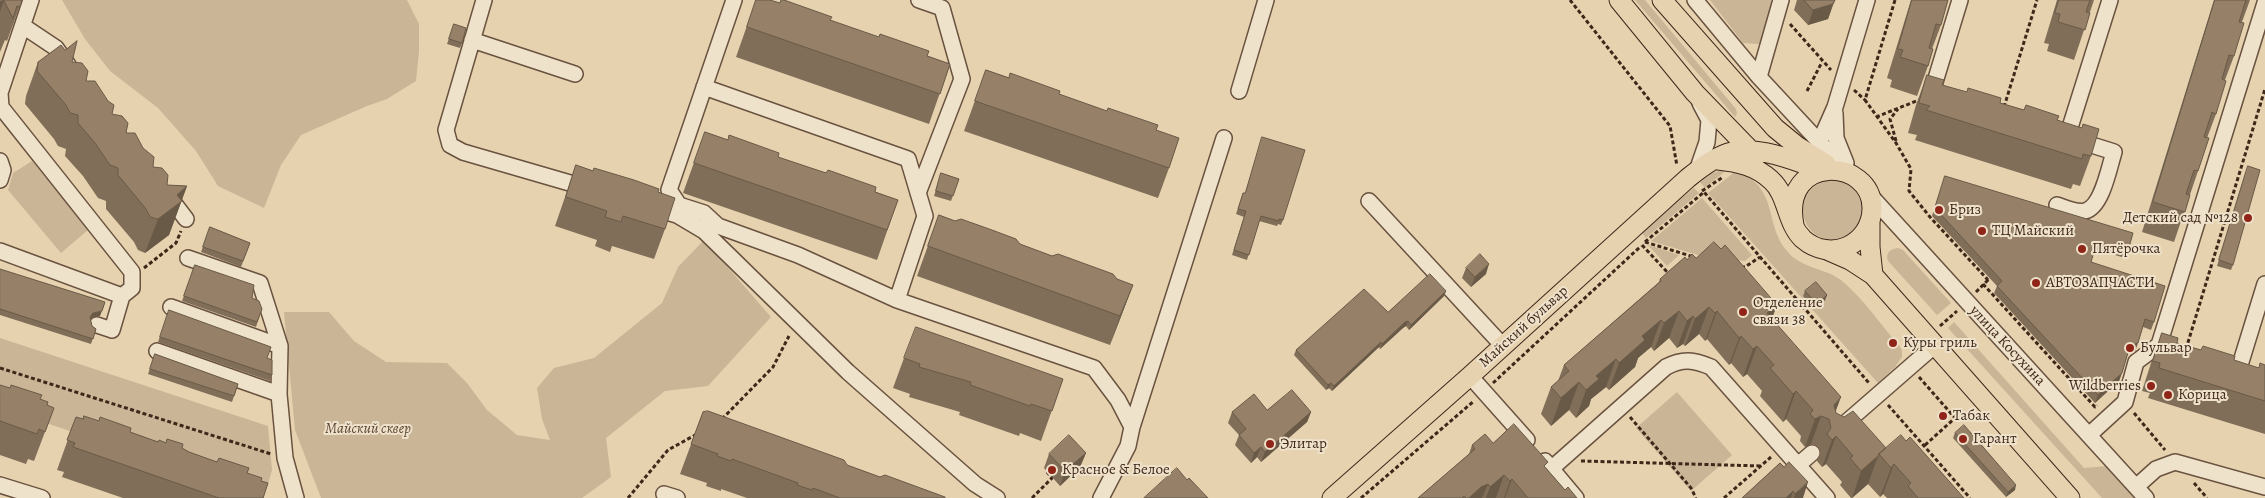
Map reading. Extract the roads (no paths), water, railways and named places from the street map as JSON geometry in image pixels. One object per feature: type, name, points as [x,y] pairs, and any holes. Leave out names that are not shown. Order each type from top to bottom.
[{"type":"main road","points":[[1619,0],[1695,93],[1765,166],[1782,194],[1794,225],[1802,238],[1814,246],[1850,260],[1873,275],[2070,498]]},
{"type":"main road","points":[[1662,0],[1775,128],[1797,146],[1835,169],[1872,208],[1870,247],[1873,275]]},
{"type":"main road","points":[[1751,150],[1835,169]]},
{"type":"main road","name":"Майский бульвар","points":[[1332,498],[1693,174],[1723,166],[1731,152],[1751,150]]},
{"type":"main road","points":[[1723,166],[1738,162],[1757,170],[1772,180]]},
{"type":"main road","points":[[1794,225],[1791,210],[1794,196],[1799,186],[1810,176],[1835,169]]},
{"type":"main road","points":[[1827,250],[1841,250],[1854,244],[1864,234],[1870,222]]},
{"type":"street","points":[[31,0],[23,26],[3,73],[0,93],[1,107],[132,272],[132,288],[122,296],[112,330],[97,326]]},
{"type":"street","points":[[484,0],[446,130],[450,145],[463,152],[602,193]]},
{"type":"street","points":[[734,0],[669,190],[679,205],[704,213],[718,226],[798,255],[897,300],[1094,368],[1118,400],[1132,427]]},
{"type":"street","points":[[918,193],[962,79],[942,8],[919,0]]},
{"type":"street","points":[[1239,91],[1266,0]]},
{"type":"street","points":[[1695,0],[1759,77],[1806,127],[1835,169]]},
{"type":"street","points":[[1835,169],[1834,107],[1867,0]]},
{"type":"street","points":[[1949,101],[1931,95],[1960,0]]},
{"type":"street","points":[[2057,205],[2077,211],[2085,211],[2093,207],[2098,200],[2114,152],[2060,135],[2110,0]]},
{"type":"street","points":[[2089,435],[2125,402],[2136,362],[2159,345],[2265,3]]},
{"type":"street","points":[[1759,77],[1780,5]]},
{"type":"street","points":[[23,26],[56,48],[79,79]]},
{"type":"street","points":[[472,40],[575,74]]},
{"type":"street","points":[[704,86],[908,158],[925,216],[897,300]]},
{"type":"street","points":[[1693,174],[1707,142],[1709,120],[1695,93]]},
{"type":"street","points":[[1834,107],[1836,138],[1839,151],[1846,165],[1835,169]]},
{"type":"street","points":[[1101,498],[1128,446],[1132,427],[1224,138]]},
{"type":"street","points":[[0,161],[3,170],[0,180]]},
{"type":"street","name":"улица Косухина","points":[[1835,169],[2141,492]]},
{"type":"street","points":[[156,180],[186,219]]},
{"type":"street","points":[[1369,201],[1503,346]]},
{"type":"street","points":[[639,204],[676,215],[704,231],[848,372],[975,484],[997,498]]},
{"type":"street","points":[[0,251],[122,296]]},
{"type":"street","points":[[188,258],[260,283],[280,346],[279,394],[285,458],[296,498]]},
{"type":"street","points":[[2218,372],[2242,380],[2265,284]]},
{"type":"street","points":[[171,307],[280,346]]},
{"type":"street","points":[[1833,435],[1934,346]]},
{"type":"street","points":[[157,351],[279,394]]},
{"type":"street","points":[[2150,352],[2166,357]]},
{"type":"street","points":[[1556,465],[1666,367],[1677,361],[1695,360],[1711,367],[1827,498]]},
{"type":"street","points":[[1470,376],[1556,465],[1576,498]]},
{"type":"street","points":[[1798,465],[1812,453]]},
{"type":"street","points":[[2141,492],[2156,469],[2175,462],[2265,487]]},
{"type":"street","points":[[0,485],[42,498]]},
{"type":"place","name":"Бриз","points":[[1939,210]]},
{"type":"place","name":"Детский сад №128","points":[[2248,218]]},
{"type":"place","name":"ТЦ Майский","points":[[1982,231]]},
{"type":"place","name":"Пятёрочка","points":[[2082,249]]},
{"type":"place","name":"АВТОЗАПЧАСТИ","points":[[2036,283]]},
{"type":"place","name":"Отделение связи 38","points":[[1743,312]]},
{"type":"place","name":"Куры гриль","points":[[1893,343]]},
{"type":"place","name":"Бульвар","points":[[2130,348]]},
{"type":"place","name":"Wildberries","points":[[2151,386]]},
{"type":"place","name":"Корица","points":[[2168,395]]},
{"type":"place","name":"Табак","points":[[1943,416]]},
{"type":"place","name":"Гарант","points":[[1963,439]]},
{"type":"place","name":"Элитар","points":[[1270,444]]},
{"type":"place","name":"Красное & Белое","points":[[1052,470]]},
{"type":"park label","name":"Майский сквер","points":[[368,429]]}]
